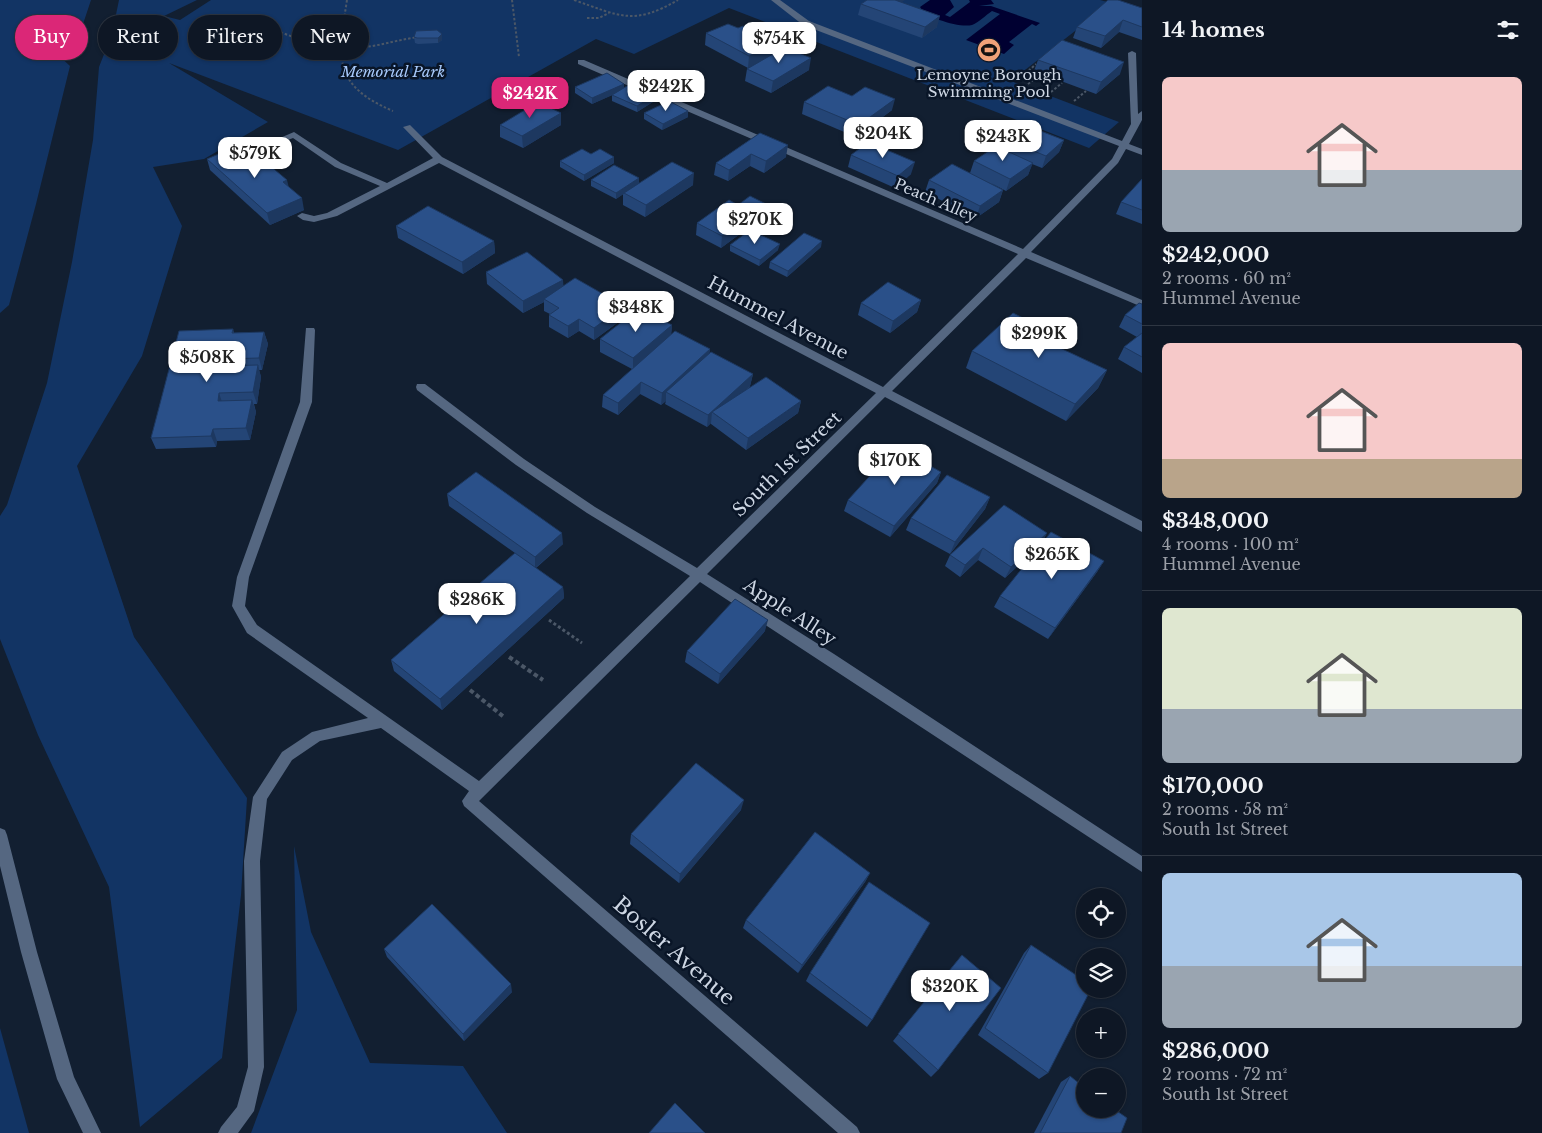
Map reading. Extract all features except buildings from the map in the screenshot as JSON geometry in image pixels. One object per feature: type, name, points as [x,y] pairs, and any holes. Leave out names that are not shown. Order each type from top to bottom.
[{"type":"street","points":[[775,0],[806,23],[1142,152]]},
{"type":"street","points":[[1132,53],[1134,124]]},
{"type":"street","name":"Peach Alley","points":[[581,62],[1142,304]]},
{"type":"street","points":[[1134,124],[1142,114]]},
{"type":"street","name":"South 1st Street","points":[[474,796],[1024,254],[1114,161],[1126,146],[1134,124]]},
{"type":"street","name":"Hummel Avenue","points":[[407,127],[438,159],[1142,527]]},
{"type":"street","points":[[246,154],[294,135],[329,162],[352,174],[387,186]]},
{"type":"street","points":[[302,216],[308,220],[320,219],[334,214],[438,159]]},
{"type":"street","name":"Bosler Avenue","points":[[310,330],[306,402],[243,577],[238,606],[252,629],[383,721],[474,796],[851,1133]]},
{"type":"street","name":"Apple Alley","points":[[421,387],[520,462],[591,510],[699,575],[828,658],[1142,865]]},
{"type":"street","points":[[227,1133],[244,1111],[256,1067],[252,861],[260,797],[287,756],[317,736],[383,721]]},
{"type":"street","points":[[0,835],[29,952],[66,1079],[92,1133]]},
{"type":"path","points":[[345,15],[347,0]]},
{"type":"path","points":[[512,0],[519,57]]},
{"type":"path","points":[[574,0],[618,17],[644,17],[660,12],[678,0]]},
{"type":"path","points":[[587,18],[599,18],[609,13]]},
{"type":"path","points":[[369,46],[420,37]]},
{"type":"path","points":[[344,60],[346,76],[358,92],[396,112]]},
{"type":"path","points":[[1034,79],[1026,73],[1036,64]]},
{"type":"path","points":[[1024,87],[1040,75]]},
{"type":"path","points":[[1047,96],[1062,83]]},
{"type":"path","points":[[1070,105],[1086,91]]},
{"type":"path","points":[[549,620],[582,643]]},
{"type":"path","points":[[509,657],[543,680]]},
{"type":"path","points":[[470,690],[504,717]]},
{"type":"green space","points":[[0,0],[91,0],[86,15],[15,15],[15,60],[64,60],[70,66],[9,305],[0,313]]},
{"type":"green space","points":[[119,0],[197,0],[166,15],[116,15]]},
{"type":"green space","name":"Memorial Park","points":[[211,0],[1100,0],[1111,3],[1011,81],[1119,122],[1089,148],[729,8],[634,54],[596,39],[398,150],[169,63],[268,122],[204,159],[153,167],[182,226],[142,356],[77,466],[134,637],[247,798],[241,895],[222,1058],[140,1127],[109,887],[38,735],[0,639],[0,516],[7,505],[47,383],[72,262],[93,140],[99,67],[102,60],[178,60],[178,20]]},
{"type":"green space","points":[[294,846],[311,932],[370,1063],[463,1066],[507,1133],[251,1133],[297,1010]]},
{"type":"green space","points":[[0,1028],[29,1133],[0,1133]]},
{"type":"shaded area","points":[[930,0],[950,0],[954,7],[945,15],[950,17],[970,2],[969,0],[991,0],[994,4],[979,6],[991,6],[1040,23],[1036,26],[1032,24],[1009,42],[1014,45],[1004,54],[966,40],[1000,14],[992,11],[972,25],[951,24],[923,11],[920,7]]},
{"type":"place","name":"Lemoyne Borough Swimming Pool","points":[[989,50]]}]
